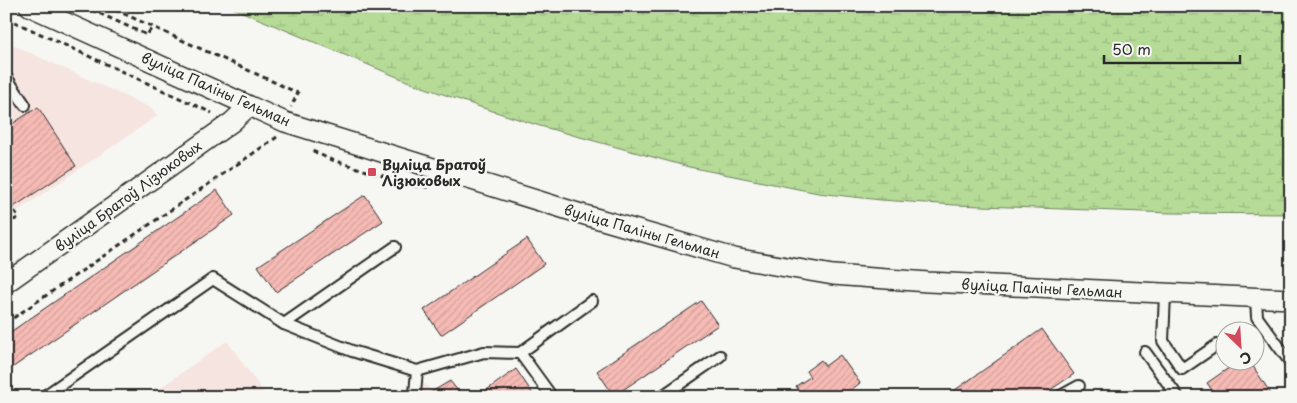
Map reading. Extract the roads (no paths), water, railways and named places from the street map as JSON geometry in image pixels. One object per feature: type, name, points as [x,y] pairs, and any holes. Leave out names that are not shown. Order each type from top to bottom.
[{"type":"street","name":"вуліца Паліны Гельман","points":[[29,6],[285,122],[578,213],[734,258],[833,275],[928,282],[1291,299]]},
{"type":"street","name":"вуліца Братоў Лізюковых","points":[[6,283],[232,122],[249,106]]},
{"type":"lane","points":[[6,77],[26,105]]},
{"type":"lane","points":[[284,324],[395,247]]},
{"type":"lane","points":[[43,397],[213,278],[284,324],[352,351],[417,371],[484,352],[520,353],[592,301]]},
{"type":"lane","points":[[1165,294],[1163,341],[1182,369],[1214,346]]},
{"type":"lane","points":[[1256,298],[1257,317],[1291,363]]},
{"type":"lane","points":[[1145,352],[1178,397]]},
{"type":"lane","points":[[520,353],[552,397]]},
{"type":"lane","points":[[661,397],[720,356]]},
{"type":"lane","points":[[414,395],[417,371]]},
{"type":"lane","points":[[1059,397],[1079,386]]},
{"type":"place","name":"Вуліца Братоў Лізюковых","points":[[372,172]]}]
